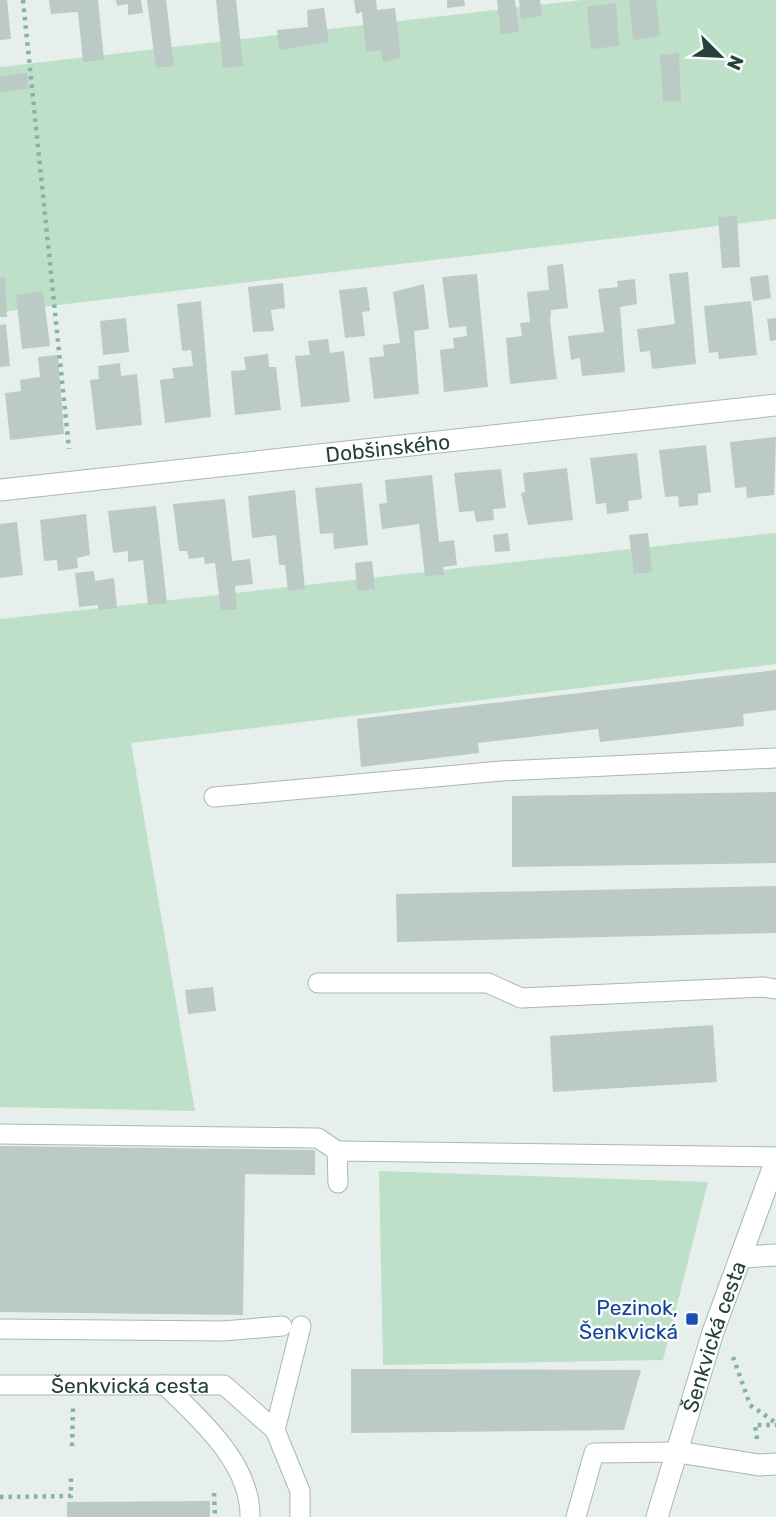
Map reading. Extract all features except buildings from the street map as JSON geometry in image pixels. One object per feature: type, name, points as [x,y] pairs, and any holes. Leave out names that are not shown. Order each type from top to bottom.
[{"type":"street","name":"Dobšinského","points":[[0,490],[776,405]]},
{"type":"street","name":"Šenkvická cesta","points":[[657,1517],[719,1318],[776,1159]]},
{"type":"street","points":[[742,1257],[776,1255]]},
{"type":"street","points":[[678,1452],[759,1465],[776,1464]]},
{"type":"lane","points":[[214,797],[501,771],[776,758]]},
{"type":"lane","points":[[318,983],[488,983],[521,999],[763,987],[776,989]]},
{"type":"lane","points":[[0,1134],[318,1139],[338,1151],[776,1159]]},
{"type":"lane","points":[[338,1151],[338,1183]]},
{"type":"lane","points":[[0,1329],[223,1331],[292,1326],[275,1430]]},
{"type":"lane","name":"Šenkvická cesta","points":[[0,1385],[224,1385],[275,1430],[300,1491],[300,1517]]},
{"type":"lane","points":[[165,1385],[199,1420],[240,1472],[250,1503],[250,1517]]},
{"type":"lane","points":[[576,1517],[594,1453],[678,1452]]},
{"type":"path","points":[[23,0],[69,449]]},
{"type":"path","points":[[719,1318],[750,1405],[776,1424]]},
{"type":"path","points":[[758,1449],[755,1425],[776,1424]]},
{"type":"path","points":[[72,1425],[72,1446]]},
{"type":"path","points":[[0,1497],[71,1496],[72,1476]]},
{"type":"path","points":[[215,1493],[215,1517]]},
{"type":"green space","points":[[582,0],[776,0],[776,219],[0,312],[0,67]]},
{"type":"green space","points":[[776,533],[776,664],[131,743],[195,1111],[0,1107],[0,619]]},
{"type":"green space","points":[[379,1171],[708,1182],[663,1360],[383,1365]]},
{"type":"place","name":"Pezinok, Šenkvická","points":[[692,1319]]}]
